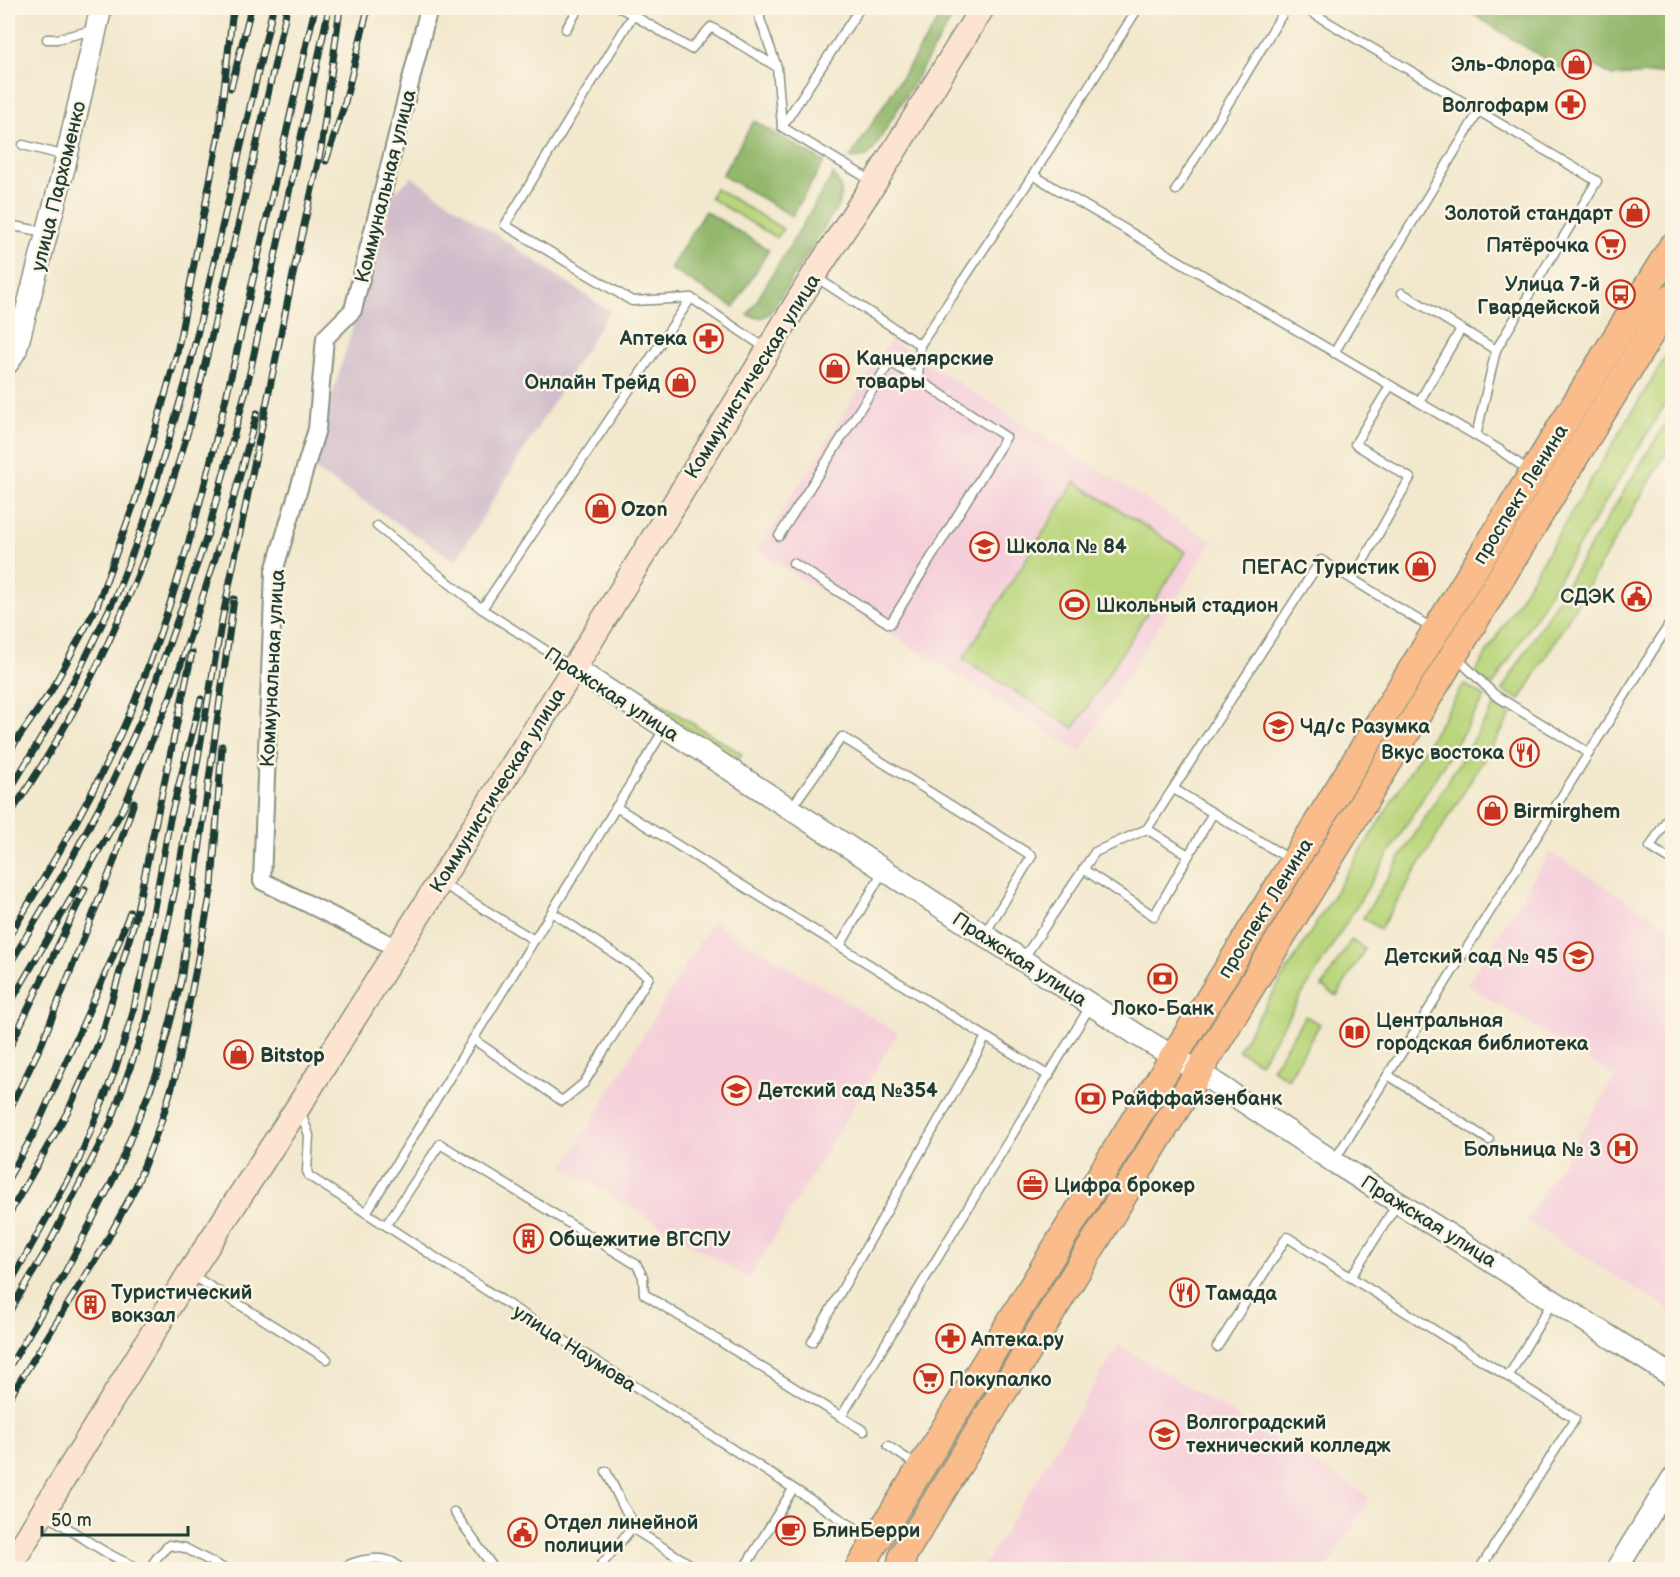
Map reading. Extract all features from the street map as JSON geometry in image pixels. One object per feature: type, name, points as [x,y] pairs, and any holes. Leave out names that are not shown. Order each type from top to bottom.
[{"type":"main road","name":"Коммунистическая улица","points":[[8,1569],[189,1274],[298,1107],[574,668],[814,275],[875,182],[982,8]]},
{"type":"main road","name":"проспект Ленина","points":[[858,1569],[1672,247]]},
{"type":"main road","name":"проспект Ленина","points":[[902,1562],[1672,298]]},
{"type":"main road","name":"улица Наумова","points":[[876,1539],[902,1562]]},
{"type":"street","name":"улица Пархоменко","points":[[8,363],[16,350],[47,233],[102,8]]},
{"type":"street","name":"Коммунальная улица","points":[[398,948],[262,881],[274,571],[317,429],[325,338],[353,310],[429,8]]},
{"type":"street","name":"Пражская улица","points":[[574,668],[1022,960],[1199,1072],[1334,1162],[1672,1376]]},
{"type":"street","points":[[1616,1569],[1672,1479]]},
{"type":"lane","points":[[566,29],[579,8]]},
{"type":"lane","points":[[621,8],[691,49],[711,27],[777,67]]},
{"type":"lane","points":[[760,8],[760,19],[777,67],[782,127]]},
{"type":"lane","points":[[782,127],[860,8]]},
{"type":"lane","points":[[918,379],[920,345],[1033,175],[1138,8]]},
{"type":"lane","points":[[1176,190],[1286,8]]},
{"type":"lane","points":[[1304,8],[1597,181],[1496,350],[1476,436]]},
{"type":"lane","points":[[633,15],[505,225],[632,301],[691,298],[769,350]]},
{"type":"lane","points":[[47,39],[57,39],[96,29]]},
{"type":"lane","points":[[1334,353],[1479,111]]},
{"type":"lane","points":[[782,127],[875,182]]},
{"type":"lane","points":[[23,145],[66,156]]},
{"type":"lane","points":[[1033,175],[1500,450],[1533,474]]},
{"type":"lane","points":[[8,225],[47,233]]},
{"type":"lane","points":[[814,275],[920,345]]},
{"type":"lane","points":[[1402,292],[1496,350]]},
{"type":"lane","points":[[482,609],[691,298]]},
{"type":"lane","points":[[1419,402],[1461,329]]},
{"type":"lane","points":[[779,536],[890,362],[1006,437],[890,624],[793,563]]},
{"type":"lane","points":[[1353,579],[1410,478],[1355,444],[1390,386]]},
{"type":"lane","name":"Пражская улица","points":[[377,526],[482,609],[574,668]]},
{"type":"lane","points":[[1022,960],[1095,852],[1147,829],[1322,560],[1436,630]]},
{"type":"lane","points":[[1334,1162],[1672,620]]},
{"type":"lane","points":[[1454,655],[1495,694],[1589,753]]},
{"type":"lane","points":[[366,1213],[665,728]]},
{"type":"lane","points":[[790,810],[842,737],[1032,856],[984,935]]},
{"type":"lane","points":[[1174,789],[1294,861]]},
{"type":"lane","points":[[616,807],[1049,1076]]},
{"type":"lane","points":[[1672,811],[1650,847],[1672,861]]},
{"type":"lane","points":[[1083,869],[1154,916],[1213,813]]},
{"type":"lane","points":[[1147,829],[1188,855]]},
{"type":"lane","points":[[840,946],[884,870]]},
{"type":"lane","points":[[440,881],[534,940]]},
{"type":"lane","points":[[473,1039],[562,1101],[584,1083],[590,1074],[649,977],[552,912]]},
{"type":"lane","points":[[841,1417],[1092,1005]]},
{"type":"lane","points":[[812,1342],[986,1037]]},
{"type":"lane","points":[[1388,1075],[1489,1140]]},
{"type":"lane","name":"улица Наумова","points":[[298,1107],[309,1135],[307,1171],[309,1176],[793,1489],[876,1539]]},
{"type":"lane","points":[[386,1225],[440,1144],[637,1265],[643,1277],[644,1294],[864,1431]]},
{"type":"lane","points":[[1351,1277],[1398,1201]]},
{"type":"lane","points":[[1217,1347],[1287,1237],[1575,1419],[1479,1569]]},
{"type":"lane","points":[[189,1274],[327,1359]]},
{"type":"lane","points":[[1508,1377],[1553,1300]]},
{"type":"lane","points":[[888,1446],[921,1467]]},
{"type":"lane","points":[[597,1569],[632,1528],[632,1520],[622,1506],[606,1471]]},
{"type":"lane","points":[[743,1569],[793,1489]]},
{"type":"lane","points":[[43,1512],[136,1567],[147,1569],[169,1545],[184,1548],[227,1569]]},
{"type":"lane","points":[[454,1512],[495,1569]]},
{"type":"lane","points":[[632,1528],[699,1569]]},
{"type":"lane","points":[[338,1569],[361,1561],[384,1558],[401,1569]]},
{"type":"shaded area","points":[[412,177],[609,311],[456,561],[315,470],[318,441],[394,193]]},
{"type":"shaded area","name":"Школа № 84","points":[[890,340],[1212,541],[1080,752],[757,551]]},
{"type":"shaded area","points":[[1550,852],[1672,928],[1672,1311],[1526,1221],[1615,1077],[1467,985]]},
{"type":"shaded area","name":"Детский сад №354","points":[[712,921],[898,1033],[749,1279],[564,1167]]},
{"type":"shaded area","name":"Волгоградский технический колледж","points":[[1119,1345],[1370,1497],[1327,1569],[982,1569]]},
{"type":"green space","points":[[946,8],[958,8],[874,149],[864,157],[850,158]]},
{"type":"green space","points":[[1463,8],[1666,8],[1672,12],[1672,73],[1612,76],[1573,53],[1561,69]]},
{"type":"green space","points":[[754,121],[824,162],[792,216],[722,175]]},
{"type":"green space","points":[[833,174],[840,188],[839,204],[771,311],[760,318],[748,315]]},
{"type":"green space","points":[[715,188],[783,229],[777,238],[710,198]]},
{"type":"green space","points":[[705,211],[769,250],[734,307],[670,269]]},
{"type":"green space","points":[[1672,346],[1672,393],[1493,686],[1474,674]]},
{"type":"green space","points":[[1672,413],[1672,444],[1520,700],[1502,690]]},
{"type":"green space","name":"Школьный стадион","points":[[1075,482],[1186,552],[1074,728],[963,659]]},
{"type":"green space","points":[[617,677],[742,754],[738,760],[619,686]]},
{"type":"green space","points":[[1464,684],[1485,697],[1260,1063],[1238,1050]]},
{"type":"green space","points":[[1495,705],[1511,715],[1380,929],[1363,918]]},
{"type":"green space","points":[[1351,940],[1365,949],[1337,996],[1322,987]]},
{"type":"green space","points":[[1305,1016],[1320,1024],[1288,1079],[1272,1069]]},
{"type":"railway","points":[[8,753],[51,691],[97,606],[136,498],[177,353],[219,134],[232,17],[235,8]]},
{"type":"railway","points":[[231,88],[251,8]]},
{"type":"railway","points":[[8,793],[79,671],[117,593],[144,523],[187,378],[273,8]]},
{"type":"railway","points":[[8,817],[61,733],[108,644],[164,505],[199,390],[287,8]]},
{"type":"railway","points":[[8,938],[59,852],[121,734],[170,604],[213,452],[315,8]]},
{"type":"railway","points":[[8,967],[64,873],[112,783],[146,709],[207,536],[247,386],[329,8]]},
{"type":"railway","points":[[8,1314],[44,1254],[111,1122],[147,1019],[177,880],[221,625],[321,149],[340,8]]},
{"type":"railway","points":[[326,161],[344,106],[368,8]]},
{"type":"railway","points":[[8,1007],[124,807],[171,695],[229,515],[257,413]]},
{"type":"railway","points":[[8,1369],[62,1278],[115,1176],[157,1073],[181,981],[234,599]]},
{"type":"railway","points":[[8,1216],[69,1109],[101,1038],[135,919],[192,653]]},
{"type":"railway","points":[[8,1287],[78,1162],[114,1073],[132,1016],[144,964],[170,819],[201,699]]},
{"type":"railway","points":[[8,1400],[103,1248],[136,1186],[161,1122],[175,1077],[212,886],[222,746]]},
{"type":"railway","points":[[8,1113],[42,1043],[113,864],[134,802]]},
{"type":"railway","points":[[8,1051],[85,889]]},
{"type":"railway","points":[[8,1179],[34,1133],[112,959],[130,912]]},
{"type":"place","name":"Эль-Флора","points":[[1576,64]]},
{"type":"place","name":"Волгофарм","points":[[1570,105]]},
{"type":"place","name":"Золотой стандарт","points":[[1634,213]]},
{"type":"place","name":"Пятёрочка","points":[[1610,245]]},
{"type":"place","name":"Улица 7-й Гвардейской","points":[[1621,295]]},
{"type":"place","name":"Аптека","points":[[708,338]]},
{"type":"place","name":"Канцелярские товары","points":[[835,369]]},
{"type":"place","name":"Онлайн Трейд","points":[[681,382]]},
{"type":"place","name":"Ozon","points":[[600,509]]},
{"type":"place","name":"Школа № 84","points":[[985,546]]},
{"type":"place","name":"ПЕГАС Туристик","points":[[1420,567]]},
{"type":"place","name":"СДЭК","points":[[1636,596]]},
{"type":"place","name":"Школьный стадион","points":[[1075,605]]},
{"type":"place","name":"Чд/с Разумка","points":[[1279,726]]},
{"type":"place","name":"Вкус востока","points":[[1525,752]]},
{"type":"place","name":"Birmirghem","points":[[1492,811]]},
{"type":"place","name":"Детский сад № 95","points":[[1579,956]]},
{"type":"place","name":"Локо-Банк","points":[[1163,978]]},
{"type":"place","name":"Центральная городская библиотека","points":[[1355,1032]]},
{"type":"place","name":"Bitstop","points":[[239,1055]]},
{"type":"place","name":"Детский сад №354","points":[[737,1090]]},
{"type":"place","name":"Райффайзенбанк","points":[[1090,1098]]},
{"type":"place","name":"Больница № 3","points":[[1622,1149]]},
{"type":"place","name":"Цифра брокер","points":[[1033,1185]]},
{"type":"place","name":"Общежитие ВГСПУ","points":[[528,1239]]},
{"type":"place","name":"Тамада","points":[[1184,1293]]},
{"type":"place","name":"Туристический вокзал","points":[[90,1304]]},
{"type":"place","name":"Аптека.ру","points":[[950,1339]]},
{"type":"place","name":"Покупалко","points":[[928,1379]]},
{"type":"place","name":"Волгоградский технический колледж","points":[[1165,1434]]},
{"type":"place","name":"БлинБерри","points":[[791,1530]]},
{"type":"place","name":"Отдел линейной полиции","points":[[523,1533]]}]
